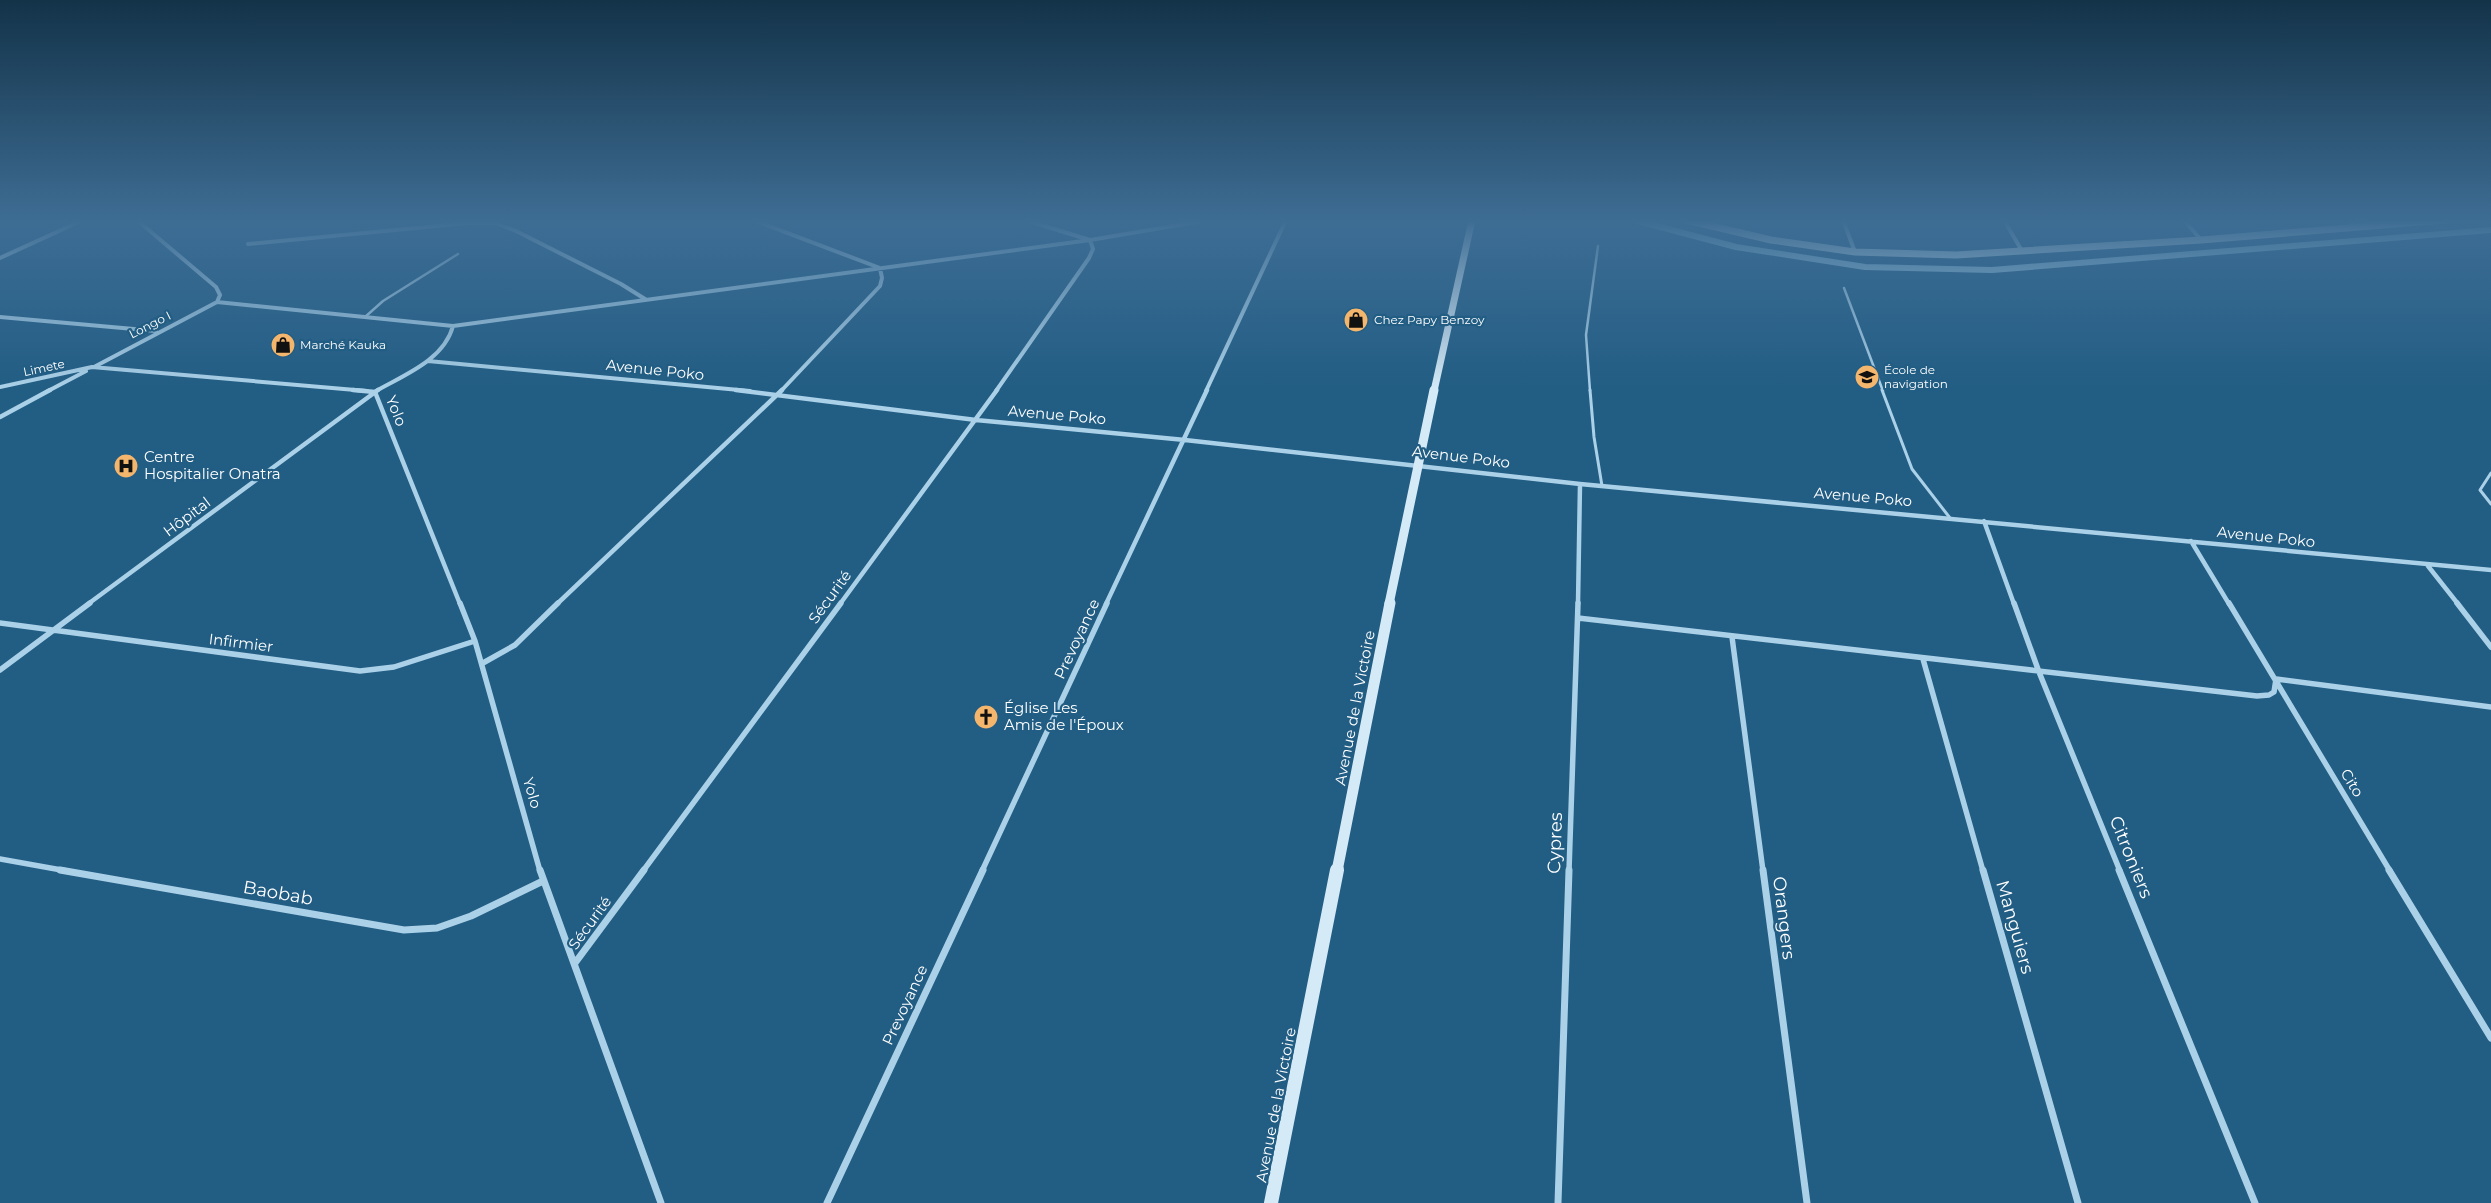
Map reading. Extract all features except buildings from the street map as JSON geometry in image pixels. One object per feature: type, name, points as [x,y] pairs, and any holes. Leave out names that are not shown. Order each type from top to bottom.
[{"type":"main road","name":"Avenue de la Victoire","points":[[1272,1203],[1417,464],[1459,276]]},
{"type":"street","points":[[203,276],[216,287],[220,295],[218,302],[453,326],[818,276]]},
{"type":"street","points":[[605,276],[645,299]]},
{"type":"street","points":[[482,663],[515,645],[778,394],[880,286],[882,276]]},
{"type":"street","name":"Sécurité","points":[[575,963],[976,420],[1076,276]]},
{"type":"street","name":"Prevoyance","points":[[826,1203],[1260,276]]},
{"type":"street","name":"Longo I","points":[[92,367],[218,302]]},
{"type":"street","points":[[0,317],[158,332]]},
{"type":"street","name":"Hôpital","points":[[0,670],[375,392],[428,360],[447,344],[453,334],[453,326]]},
{"type":"street","name":"Avenue Poko","points":[[428,360],[778,394],[976,420],[1417,464],[1580,484],[1984,521],[2428,566],[2491,570]]},
{"type":"street","points":[[0,418],[92,367],[375,392]]},
{"type":"street","name":"Limete","points":[[0,388],[92,367]]},
{"type":"street","name":"Yolo","points":[[375,392],[475,641],[543,881],[575,963],[661,1203]]},
{"type":"street","name":"Cypres","points":[[1558,1203],[1578,618],[1580,484]]},
{"type":"street","name":"Citroniers","points":[[1984,521],[2039,672],[2255,1203]]},
{"type":"street","name":"Cito","points":[[2191,542],[2276,679],[2491,1038]]},
{"type":"street","points":[[2428,566],[2491,647]]},
{"type":"street","points":[[1578,618],[2257,696],[2269,695],[2274,692],[2276,679],[2491,707]]},
{"type":"street","name":"Infirmier","points":[[0,623],[360,671],[394,667],[475,641]]},
{"type":"street","name":"Orangers","points":[[1732,637],[1806,1203]]},
{"type":"street","name":"Manguiers","points":[[1923,659],[2078,1203]]},
{"type":"street","name":"Baobab","points":[[0,859],[404,930],[437,928],[471,916],[543,881]]},
{"type":"lane","points":[[365,317],[383,301],[423,276]]},
{"type":"lane","points":[[1594,276],[1586,335],[1594,437],[1602,486]]},
{"type":"lane","points":[[1844,288],[1912,469],[1950,518]]},
{"type":"lane","points":[[2491,473],[2480,490],[2491,504]]},
{"type":"place","name":"Chez Papy Benzoy","points":[[1356,320]]},
{"type":"place","name":"Marché Kauka","points":[[283,345]]},
{"type":"place","name":"École de navigation","points":[[1867,377]]},
{"type":"place","name":"Centre Hospitalier Onatra","points":[[126,466]]},
{"type":"place","name":"Église Les Amis de l'Époux","points":[[986,717]]}]
